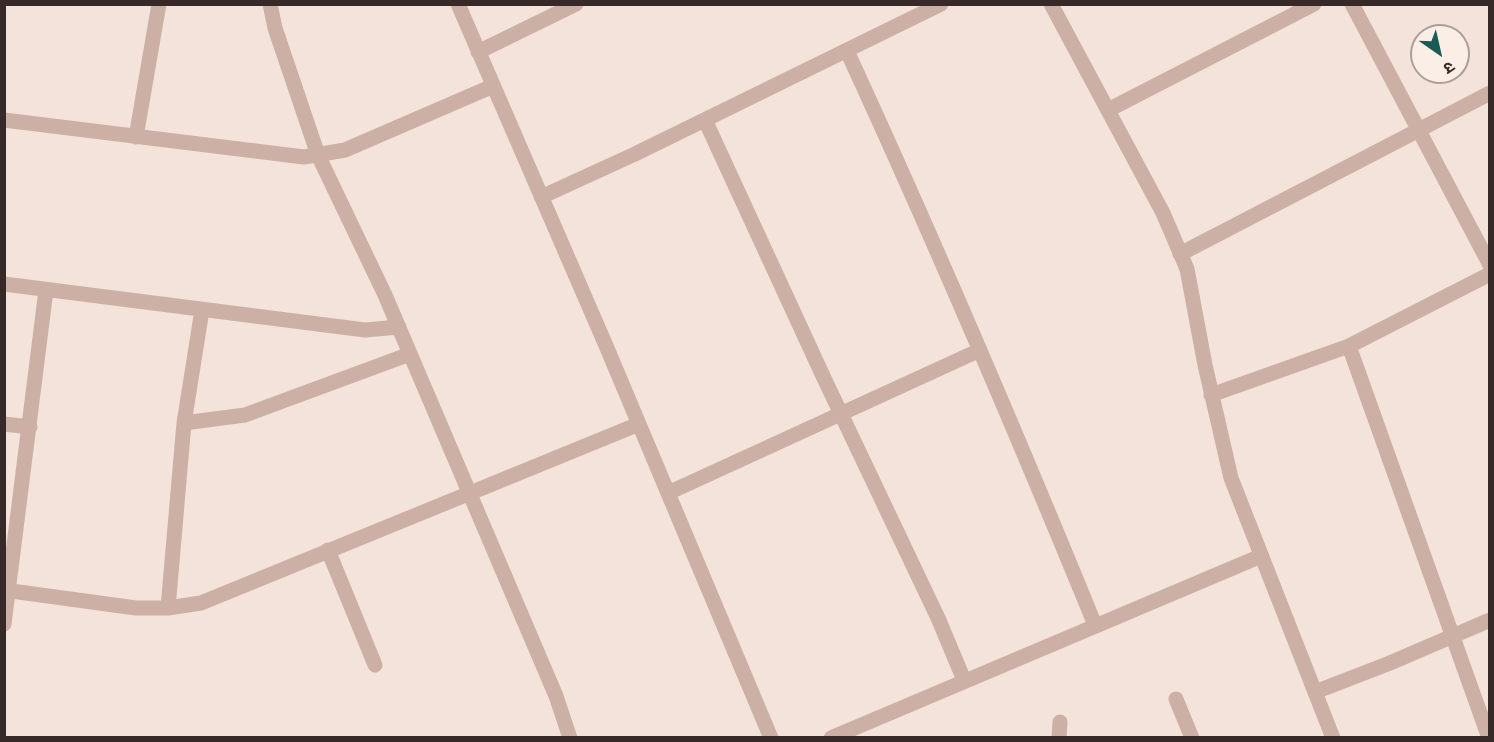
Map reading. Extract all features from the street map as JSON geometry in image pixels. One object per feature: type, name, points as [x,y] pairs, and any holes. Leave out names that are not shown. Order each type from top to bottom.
[{"type":"street","points":[[136,137],[159,4]]},
{"type":"street","points":[[270,4],[275,28],[318,155],[399,327],[556,696],[570,738]]},
{"type":"street","points":[[458,4],[639,423],[771,738]]},
{"type":"street","points":[[478,52],[576,4]]},
{"type":"street","points":[[541,197],[705,120],[941,4]]},
{"type":"street","points":[[1051,4],[1162,213],[1187,269],[1211,395],[1232,478],[1333,738]]},
{"type":"street","points":[[1108,110],[1314,4]]},
{"type":"street","points":[[1352,4],[1490,265]]},
{"type":"street","points":[[847,51],[923,217],[1095,625]]},
{"type":"street","points":[[4,120],[304,157],[345,150],[493,86]]},
{"type":"street","points":[[1180,254],[1490,93]]},
{"type":"street","points":[[705,120],[938,618],[964,680]]},
{"type":"street","points":[[1211,395],[1349,346],[1490,274]]},
{"type":"street","points":[[4,284],[365,330],[399,327]]},
{"type":"street","points":[[4,624],[46,290]]},
{"type":"street","points":[[168,608],[184,423],[202,310]]},
{"type":"street","points":[[1349,346],[1489,738]]},
{"type":"street","points":[[668,494],[980,350]]},
{"type":"street","points":[[184,423],[245,415],[410,354]]},
{"type":"street","points":[[7,590],[136,608],[168,608],[201,603],[639,423]]},
{"type":"street","points":[[4,424],[30,427]]},
{"type":"street","points":[[328,550],[375,664]]},
{"type":"street","points":[[831,738],[1261,556]]},
{"type":"street","points":[[1315,692],[1490,620]]},
{"type":"street","points":[[1176,699],[1192,738]]}]
